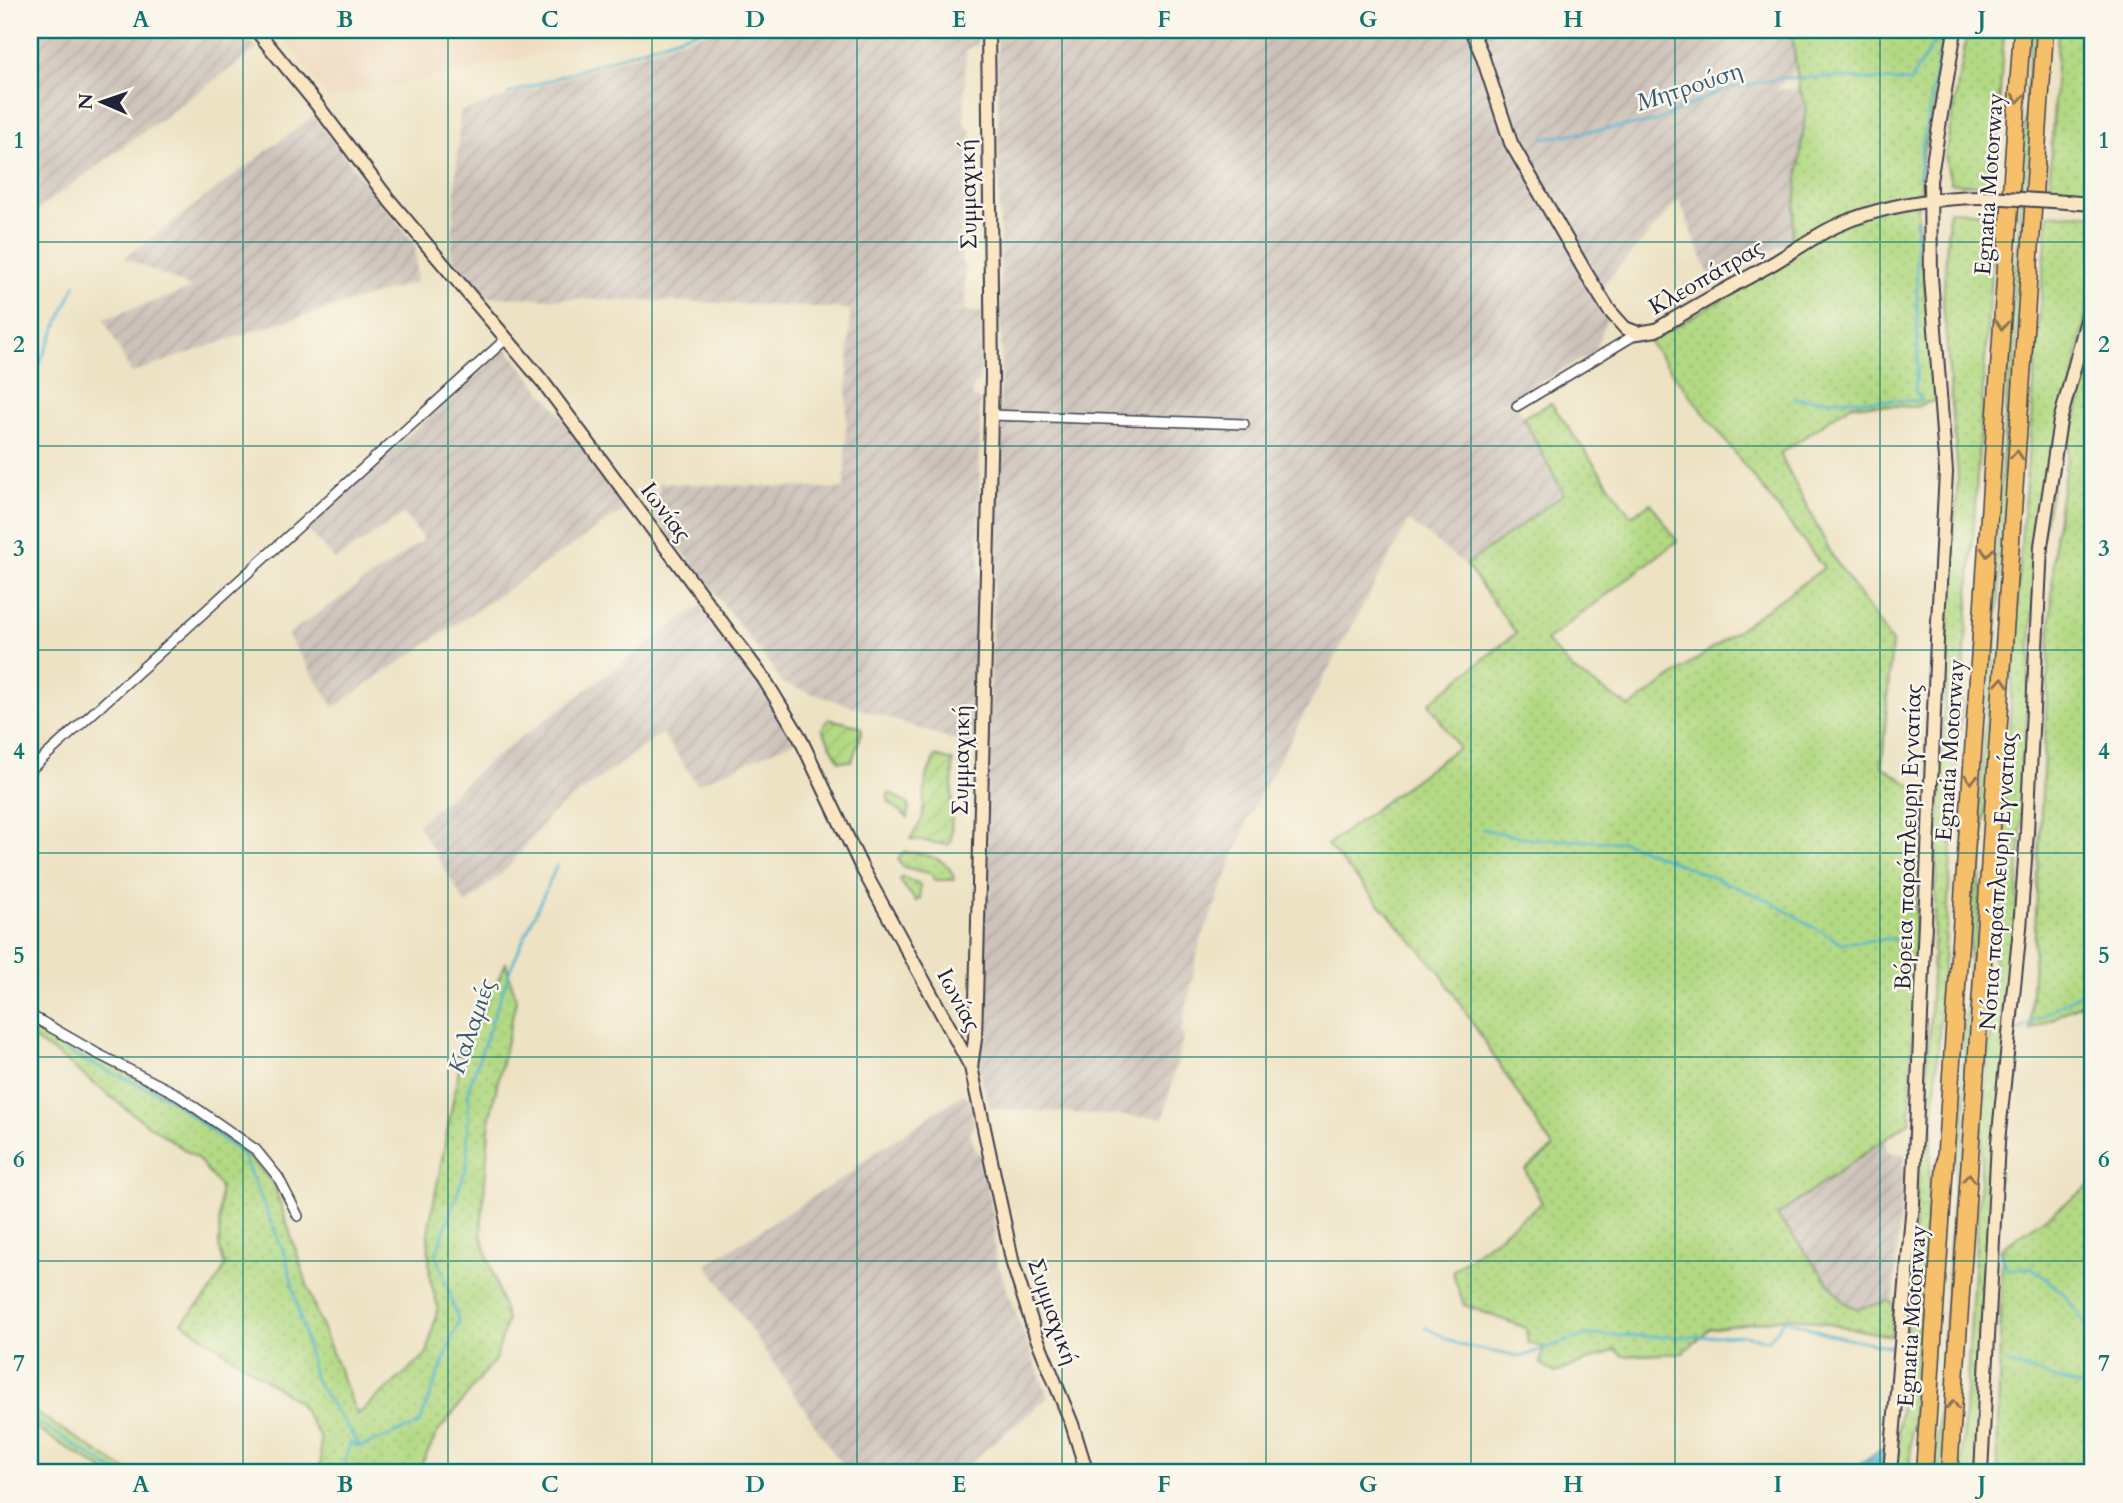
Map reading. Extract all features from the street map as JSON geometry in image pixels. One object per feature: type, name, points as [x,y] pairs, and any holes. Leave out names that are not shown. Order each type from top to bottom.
[{"type":"highway","name":"Egnatia Motorway","points":[[1924,1473],[2022,30]]},
{"type":"highway","name":"Egnatia Motorway","points":[[1949,1473],[2045,30]]},
{"type":"street","name":"Ιωνίας","points":[[256,30],[389,200],[543,382],[764,679],[799,736],[856,855],[971,1067]]},
{"type":"street","name":"Συμμαχική","points":[[988,30],[991,415],[975,1039],[971,1067],[1013,1264],[1036,1336],[1072,1424],[1087,1473]]},
{"type":"street","name":"Κλεοπάτρας","points":[[1471,30],[1521,164],[1609,310],[1625,328],[1638,333],[1656,330],[1838,225],[1881,212],[1950,198],[1988,197],[2093,204]]},
{"type":"street","name":"Βόρεια παράπλευρη Εγνατίας","points":[[1890,1473],[1913,1203],[1937,641],[1947,472],[1931,277],[1930,201],[1933,155],[1955,30]]},
{"type":"street","name":"Νότια παράπλευρη Εγνατίας","points":[[1981,1473],[1996,1182],[2025,860],[2041,546],[2058,431],[2093,297]]},
{"type":"street","points":[[1517,406],[1638,333]]},
{"type":"street","points":[[30,770],[506,339]]},
{"type":"street","points":[[991,415],[1244,424]]},
{"type":"street","points":[[30,1015],[96,1053],[173,1092],[256,1150],[278,1177],[298,1216]]},
{"type":"street","points":[[957,1040],[962,1042],[975,1039]]},
{"type":"shaded area","points":[[30,30],[242,30],[257,49],[30,215]]},
{"type":"shaded area","points":[[272,30],[654,30],[328,100],[280,34]]},
{"type":"shaded area","points":[[714,30],[978,30],[978,44],[966,50],[964,123],[971,131],[969,221],[961,225],[965,310],[923,310],[982,312],[980,380],[973,386],[972,395],[980,401],[978,748],[781,683],[774,670],[657,518],[659,483],[844,489],[850,309],[484,297],[451,255],[460,112]]},
{"type":"shaded area","points":[[997,30],[1830,30],[1776,90],[1799,89],[1806,105],[1791,241],[1711,280],[1679,200],[1593,296],[1607,319],[1593,353],[1492,410],[1513,399],[1565,494],[1466,565],[1409,521],[1252,810],[1199,946],[1181,1034],[1184,1035],[1163,1118],[990,1108],[978,1069],[1001,358]]},
{"type":"shaded area","points":[[313,116],[415,245],[417,282],[256,330],[131,373],[104,319],[193,288],[125,258]]},
{"type":"shaded area","points":[[506,348],[558,411],[627,508],[334,707],[287,635],[424,540],[404,514],[335,560],[306,528]]},
{"type":"shaded area","points":[[701,605],[752,672],[797,740],[697,784],[662,733],[550,815],[508,868],[466,904],[418,825],[487,763]]},
{"type":"shaded area","points":[[963,1094],[970,1099],[974,1125],[970,1131],[975,1151],[983,1156],[994,1222],[995,1258],[1048,1397],[958,1473],[847,1473],[707,1264],[855,1170],[857,1165]]},
{"type":"shaded area","points":[[1885,1139],[1888,1153],[1905,1154],[1893,1304],[1888,1301],[1858,1309],[1843,1301],[1777,1215]]},
{"type":"green space","points":[[1813,30],[1951,30],[1923,155],[1917,212],[1936,400],[1915,407],[1852,404],[1780,454],[1833,557],[1892,642],[1882,766],[1919,791],[1910,1121],[1777,1216],[1845,1303],[1858,1309],[1888,1301],[1895,1305],[1891,1336],[1792,1317],[1709,1329],[1683,1353],[1623,1356],[1616,1350],[1555,1373],[1540,1363],[1544,1347],[1528,1344],[1526,1328],[1464,1305],[1452,1271],[1542,1203],[1525,1170],[1553,1148],[1439,971],[1327,845],[1459,749],[1429,703],[1516,633],[1466,565],[1564,494],[1523,417],[1551,403],[1631,516],[1651,503],[1677,541],[1546,641],[1574,671],[1630,707],[1824,568],[1649,342],[1793,258],[1791,241],[1806,105],[1799,89],[1792,36]]},
{"type":"green space","points":[[1968,30],[2004,30],[1994,186],[1951,183],[1945,156]]},
{"type":"green space","points":[[2031,30],[2037,30],[1941,1473],[1935,1473]]},
{"type":"green space","points":[[2058,30],[2093,30],[2093,186],[2086,193],[2049,191]]},
{"type":"green space","points":[[1949,210],[1995,214],[1909,1473],[1895,1473],[1929,1040],[1947,644],[1958,476],[1943,302]]},
{"type":"green space","points":[[2091,214],[2093,266],[2088,304],[2035,574],[2015,940],[1978,1473],[1961,1473],[2021,543],[2048,215]]},
{"type":"green space","points":[[2093,351],[2093,997],[2030,1031],[2055,535],[2070,439]]},
{"type":"green space","points":[[829,719],[859,726],[862,730],[852,761],[839,761],[822,729]]},
{"type":"green space","points":[[935,756],[953,761],[951,842],[948,845],[910,839],[922,820],[926,778]]},
{"type":"green space","points":[[890,793],[909,805],[908,818],[888,801]]},
{"type":"green space","points":[[904,852],[935,858],[948,866],[954,880],[933,880],[933,874],[903,867],[898,859]]},
{"type":"green space","points":[[902,877],[920,885],[920,899],[916,901],[899,880]]},
{"type":"green space","points":[[506,963],[516,1000],[490,1117],[481,1234],[507,1320],[496,1358],[438,1432],[417,1473],[318,1473],[321,1462],[320,1437],[298,1402],[182,1322],[208,1295],[225,1267],[219,1246],[220,1187],[198,1159],[30,1037],[30,1023],[166,1093],[248,1155],[274,1185],[317,1314],[357,1415],[427,1354],[438,1307],[430,1279],[428,1233],[462,1053]]},
{"type":"green space","points":[[2093,1184],[2093,1473],[1997,1473],[2002,1248]]},
{"type":"green space","points":[[30,1409],[130,1473],[108,1473],[30,1425]]},
{"type":"water","points":[[1891,1442],[1887,1473],[1847,1473]]},
{"type":"waterway","points":[[508,94],[700,30]]},
{"type":"waterway","name":"Μητρούση","points":[[1544,138],[1654,122],[1723,90],[1781,78],[1830,77],[1910,82],[1941,30]]},
{"type":"waterway","points":[[1919,177],[1921,151],[1944,30]]},
{"type":"waterway","points":[[1916,220],[1918,362],[1915,390],[1922,401]]},
{"type":"waterway","name":"Καλαμιές","points":[[30,384],[76,284]]},
{"type":"waterway","points":[[1794,399],[1922,401]]},
{"type":"waterway","points":[[1482,829],[1532,839],[1625,842],[1766,899],[1841,943],[1909,937]]},
{"type":"waterway","name":"Καλαμιές","points":[[342,1473],[350,1443],[360,1447],[419,1424],[459,1322],[436,1254],[467,1166],[469,1087],[511,967],[557,865]]},
{"type":"waterway","points":[[2016,1032],[2093,985]]},
{"type":"waterway","name":"Καλαμιές","points":[[30,1025],[72,1055],[167,1097],[242,1154],[286,1257],[315,1380],[359,1445]]},
{"type":"waterway","points":[[1999,1250],[2007,1270],[2031,1267],[2062,1292],[2093,1334]]},
{"type":"waterway","points":[[1425,1327],[1459,1345],[1520,1357],[1585,1335],[1740,1335],[1769,1340],[1785,1319],[1828,1334],[1892,1347]]},
{"type":"waterway","points":[[2009,1364],[2093,1390]]},
{"type":"waterway","points":[[30,1417],[118,1473]]}]
